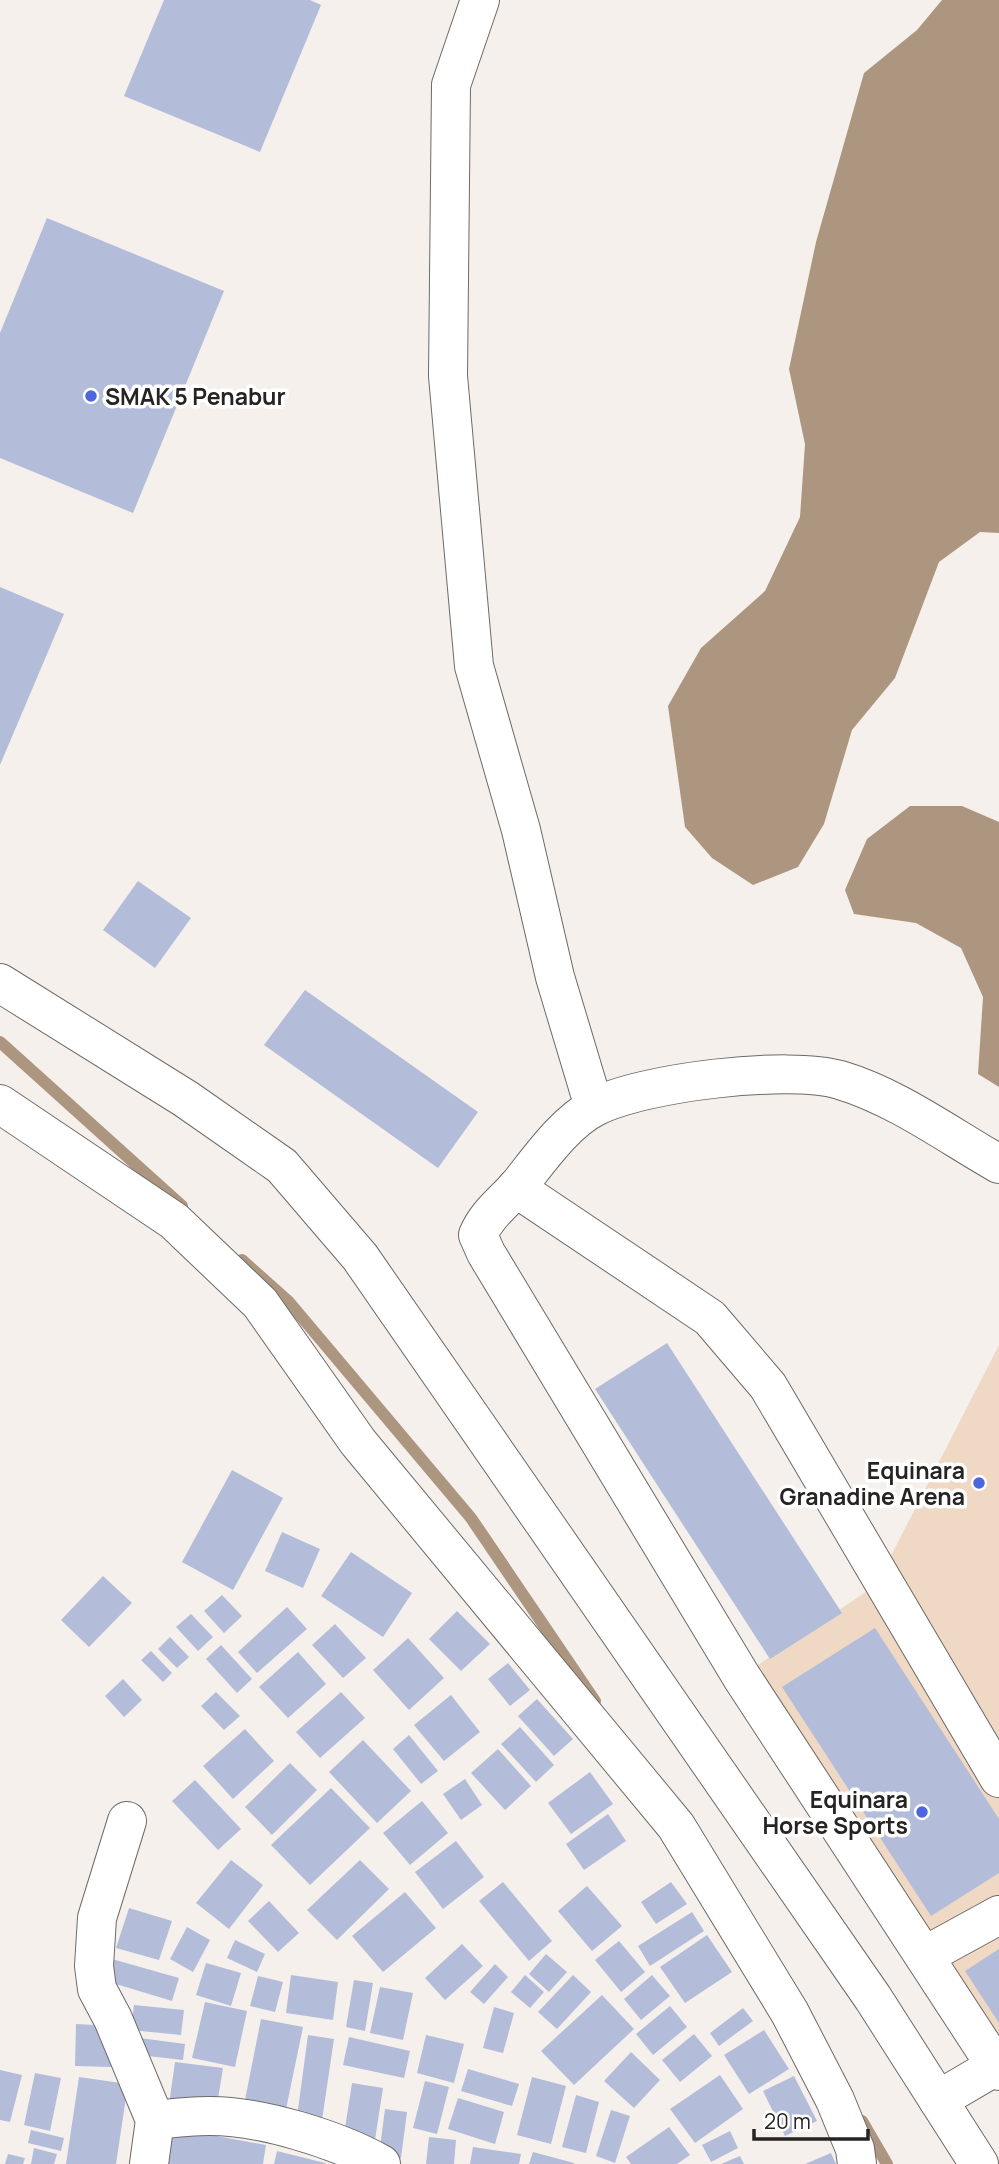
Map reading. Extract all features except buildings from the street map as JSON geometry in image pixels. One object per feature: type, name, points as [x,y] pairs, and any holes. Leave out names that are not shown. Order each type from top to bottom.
[{"type":"street","points":[[480,0],[451,85],[448,376],[474,666],[521,830],[555,976],[594,1107]]},
{"type":"street","points":[[0,983],[186,1099],[282,1166],[360,1257],[865,1986],[979,2164]]},
{"type":"street","points":[[938,2100],[998,2068],[741,1676],[486,1253],[478,1235],[485,1220],[516,1188],[550,1146],[594,1107],[631,1094],[693,1083],[788,1073],[837,1079],[873,1092],[999,1164]]},
{"type":"street","points":[[0,1104],[174,1221],[260,1303],[358,1442],[676,1826],[790,2013],[835,2100],[855,2150],[857,2164]]},
{"type":"street","points":[[516,1188],[710,1318],[768,1386],[999,1778]]},
{"type":"street","points":[[127,1821],[97,1917],[94,1966],[97,1989],[155,2120],[149,2164]]},
{"type":"street","points":[[926,1955],[999,1915]]},
{"type":"street","points":[[155,2120],[212,2116],[273,2125],[342,2147],[381,2164]]},
{"type":"shaded area","points":[[942,0],[999,0],[999,533],[980,532],[939,562],[895,678],[852,730],[824,824],[798,867],[753,885],[712,858],[685,827],[668,706],[701,648],[765,591],[800,517],[805,444],[789,369],[816,242],[864,73],[917,30]]},
{"type":"shaded area","points":[[910,806],[962,806],[999,822],[999,1087],[978,1074],[983,997],[961,948],[916,923],[854,914],[845,890],[867,839]]},
{"type":"shaded area","name":"Equinara Horse Sports","points":[[999,1345],[999,2070],[755,1667],[876,1585]]},
{"type":"waterway","points":[[0,1042],[182,1206]]},
{"type":"waterway","points":[[242,1260],[289,1302],[471,1518],[595,1701]]},
{"type":"waterway","points":[[862,2121],[887,2164]]},
{"type":"place","name":"SMAK 5 Penabur","points":[[91,396]]},
{"type":"place","name":"Equinara Granadine Arena","points":[[979,1483]]},
{"type":"place","name":"Equinara Horse Sports","points":[[922,1812]]}]
